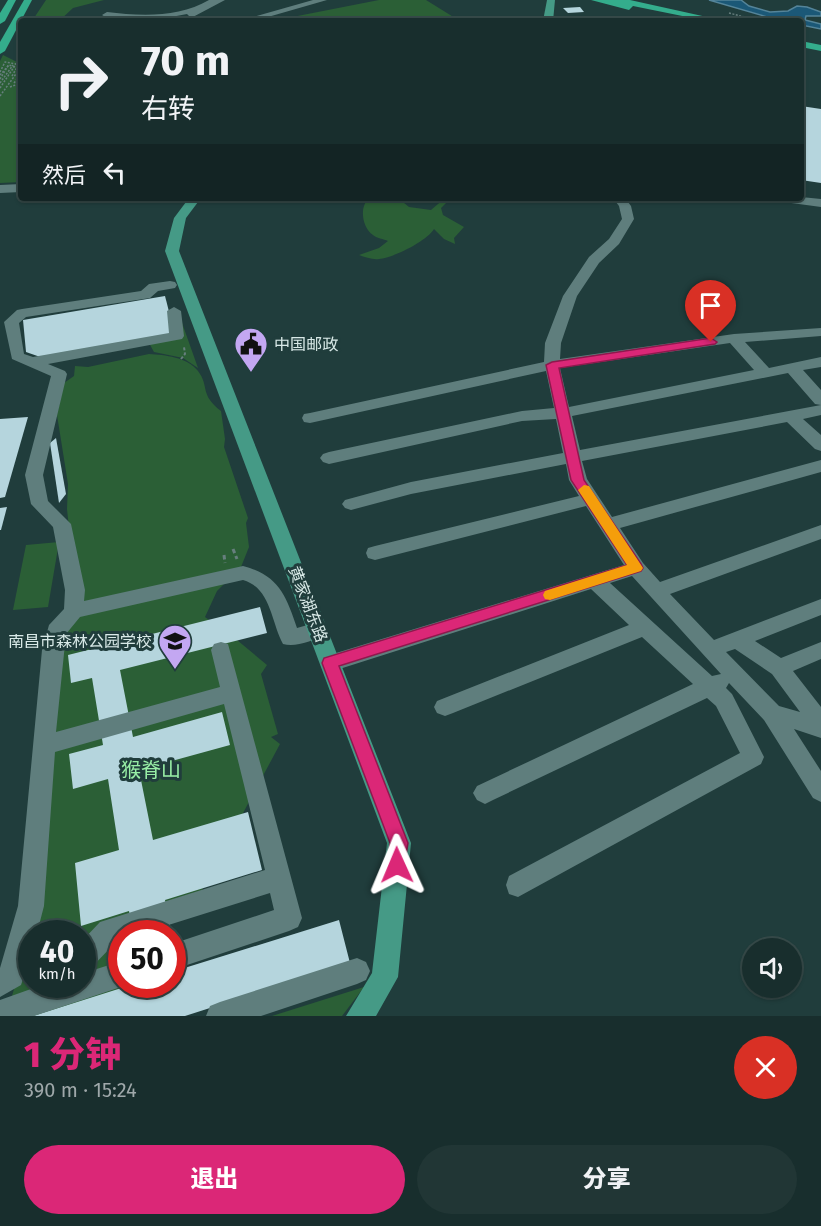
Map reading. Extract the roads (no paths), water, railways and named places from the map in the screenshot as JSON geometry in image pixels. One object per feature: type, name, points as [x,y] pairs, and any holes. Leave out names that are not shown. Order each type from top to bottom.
[{"type":"highway","points":[[0,21],[12,0]]},
{"type":"highway","points":[[18,18],[28,0]]},
{"type":"highway","points":[[596,0],[680,18]]},
{"type":"highway","points":[[617,0],[705,18]]},
{"type":"highway","points":[[0,51],[18,18]]},
{"type":"highway","points":[[804,39],[821,42]]},
{"type":"highway","points":[[804,45],[821,48]]},
{"type":"main road","points":[[548,18],[551,0]]},
{"type":"main road","name":"黄家湖东路","points":[[193,201],[180,218],[172,251],[399,843],[385,977],[360,1016]]},
{"type":"street","points":[[151,18],[199,9],[221,0]]},
{"type":"street","points":[[255,18],[323,0]]},
{"type":"street","points":[[184,18],[199,9]]},
{"type":"street","points":[[107,15],[136,18]]},
{"type":"street","points":[[0,189],[18,188]]},
{"type":"street","points":[[622,201],[628,219],[615,242],[594,260],[570,296],[553,343],[552,365],[578,480],[636,568],[710,650],[772,713],[821,790]]},
{"type":"street","points":[[799,201],[821,203]]},
{"type":"street","points":[[799,201],[821,214]]},
{"type":"street","points":[[145,295],[154,287],[170,285]]},
{"type":"street","points":[[33,362],[177,336],[174,312],[167,292],[22,313],[11,322],[17,356],[59,374],[34,475],[40,504],[62,524],[75,590],[74,611]]},
{"type":"street","points":[[174,312],[194,308]]},
{"type":"street","points":[[310,418],[552,365],[734,338],[821,332]]},
{"type":"street","points":[[734,338],[765,374]]},
{"type":"street","points":[[329,458],[522,416],[563,413],[821,362]]},
{"type":"street","points":[[792,368],[821,400]]},
{"type":"street","points":[[351,504],[411,488],[821,410]]},
{"type":"street","points":[[790,415],[821,445]]},
{"type":"street","points":[[608,525],[821,466]]},
{"type":"street","points":[[375,553],[591,499]]},
{"type":"street","points":[[656,591],[821,532]]},
{"type":"street","points":[[330,663],[636,568]]},
{"type":"street","points":[[0,984],[12,976],[31,906],[52,650],[56,631],[74,611],[243,573],[252,574],[272,591],[290,638],[318,630]]},
{"type":"street","points":[[518,885],[753,757],[724,700],[595,580]]},
{"type":"street","points":[[710,650],[821,607]]},
{"type":"street","points":[[445,707],[645,627]]},
{"type":"street","points":[[737,639],[779,668],[821,727]]},
{"type":"street","points":[[186,952],[289,918],[279,878],[239,759],[232,693],[221,650]]},
{"type":"street","points":[[779,668],[821,650]]},
{"type":"street","points":[[485,793],[734,674]]},
{"type":"street","points":[[44,745],[232,693]]},
{"type":"street","points":[[772,713],[821,727]]},
{"type":"street","points":[[790,743],[821,727]]},
{"type":"street","points":[[96,945],[109,931],[279,878]]},
{"type":"street","points":[[220,1016],[357,971]]},
{"type":"street","points":[[0,1014],[38,998]]},
{"type":"water","points":[[709,0],[741,0],[749,6],[770,12],[788,11],[797,6],[807,7],[821,12],[821,16],[806,16],[805,20],[821,24],[821,29],[804,26],[804,18],[771,18]]},
{"type":"place","name":"中国邮政","points":[[251,373]]},
{"type":"place","name":"南昌市森林公园学校","points":[[175,670]]},
{"type":"park label","name":"猴脊山","points":[[151,770]]}]
